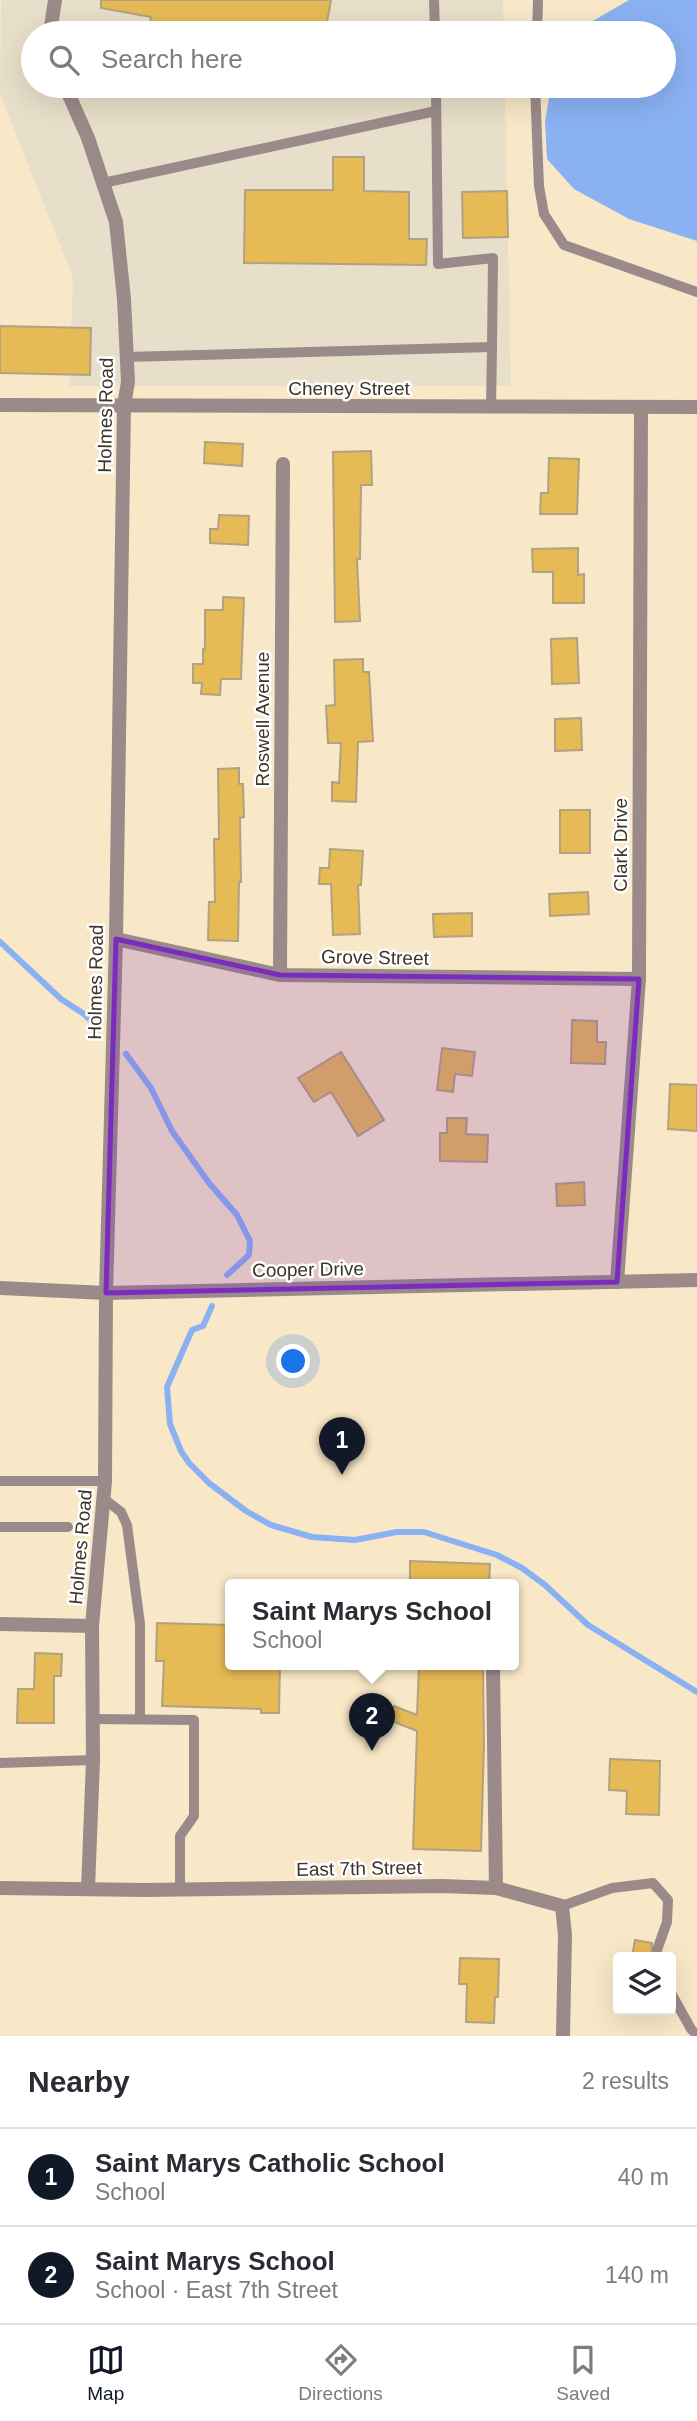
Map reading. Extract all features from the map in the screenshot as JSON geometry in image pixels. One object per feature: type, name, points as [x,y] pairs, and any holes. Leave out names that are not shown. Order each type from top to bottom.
[{"type":"street","points":[[52,21],[55,0]]},
{"type":"street","name":"Holmes Road","points":[[70,98],[88,138],[116,222],[124,299],[128,382],[124,405],[116,939],[106,1293],[105,1481],[92,1626],[93,1760],[88,1889]]},
{"type":"street","name":"Cheney Street","points":[[0,405],[697,407]]},
{"type":"street","name":"Clark Drive","points":[[617,1282],[639,979],[641,407]]},
{"type":"street","name":"Roswell Avenue","points":[[280,975],[283,464]]},
{"type":"street","name":"Grove Street","points":[[116,939],[280,975],[639,979]]},
{"type":"street","name":"Cooper Drive","points":[[0,1288],[106,1293],[697,1280]]},
{"type":"street","points":[[0,1624],[92,1626]]},
{"type":"street","points":[[493,1670],[496,1888]]},
{"type":"street","name":"East 7th Street","points":[[0,1888],[442,1886],[496,1888],[562,1906]]},
{"type":"street","points":[[562,1906],[565,1935],[563,2036]]},
{"type":"lane","points":[[434,0],[435,21]]},
{"type":"lane","points":[[537,21],[538,0]]},
{"type":"lane","points":[[436,98],[438,264],[493,258],[491,407]]},
{"type":"lane","points":[[535,98],[539,186],[544,214],[564,245],[697,292]]},
{"type":"lane","points":[[103,184],[436,111]]},
{"type":"lane","points":[[125,357],[492,347]]},
{"type":"lane","points":[[0,1482],[105,1481]]},
{"type":"lane","points":[[103,1499],[121,1512],[127,1525],[139,1624],[139,1719]]},
{"type":"lane","points":[[0,1527],[68,1527]]},
{"type":"lane","points":[[93,1719],[194,1720],[194,1816],[180,1836],[180,1889]]},
{"type":"lane","points":[[0,1763],[93,1760]]},
{"type":"lane","points":[[562,1906],[612,1888],[653,1884],[668,1900],[667,1922],[657,1952]]},
{"type":"lane","points":[[676,2002],[697,2035]]},
{"type":"highlighted area","points":[[116,939],[280,975],[639,979],[617,1282],[106,1293]]},
{"type":"shaded area","points":[[1,0],[503,0],[504,21],[21,21],[21,98],[505,98],[511,386],[69,386],[73,278],[0,94]]},
{"type":"water","points":[[629,0],[697,0],[697,241],[629,219],[574,189],[547,159],[545,122],[549,98],[676,98],[676,21],[593,21]]},
{"type":"building","points":[[101,0],[331,0],[327,21],[150,21],[151,17],[101,8]]},
{"type":"building","points":[[333,157],[364,157],[364,191],[409,192],[409,239],[427,239],[426,265],[244,263],[245,190],[333,190]]},
{"type":"building","points":[[507,191],[508,237],[463,238],[462,192]]},
{"type":"building","points":[[0,326],[91,328],[90,375],[0,373]]},
{"type":"building","points":[[205,442],[243,444],[242,466],[204,463]]},
{"type":"building","points":[[371,451],[372,485],[361,485],[360,559],[357,559],[360,621],[335,622],[333,452]]},
{"type":"building","points":[[549,458],[579,459],[577,514],[540,514],[541,493],[548,493]]},
{"type":"building","points":[[219,515],[249,516],[248,545],[210,543],[210,529],[218,529]]},
{"type":"building","points":[[578,548],[578,575],[584,574],[584,603],[553,603],[553,572],[533,572],[532,549]]},
{"type":"building","points":[[223,597],[244,598],[241,679],[221,679],[220,695],[201,694],[202,683],[193,683],[193,664],[203,664],[205,610],[223,610]]},
{"type":"building","points":[[577,638],[579,683],[552,684],[551,639]]},
{"type":"building","points":[[363,659],[363,672],[369,672],[373,741],[358,742],[356,802],[332,801],[332,782],[339,783],[341,743],[328,743],[326,706],[335,705],[334,660]]},
{"type":"building","points":[[581,718],[582,750],[555,751],[555,719]]},
{"type":"building","points":[[239,768],[239,784],[243,784],[244,817],[240,818],[238,941],[208,940],[209,902],[215,902],[214,839],[219,839],[218,769]]},
{"type":"building","points":[[560,810],[590,810],[590,853],[560,853]]},
{"type":"building","points":[[330,849],[363,851],[361,885],[358,885],[360,934],[333,935],[331,884],[319,884],[320,868],[329,868]]},
{"type":"building","points":[[588,892],[589,914],[550,916],[549,894]]},
{"type":"building","points":[[472,913],[472,936],[434,937],[433,914]]},
{"type":"building","points":[[572,1020],[597,1021],[597,1042],[606,1042],[605,1064],[571,1063]]},
{"type":"building","points":[[442,1048],[475,1052],[472,1076],[455,1074],[453,1092],[437,1090]]},
{"type":"building","points":[[341,1052],[384,1120],[358,1136],[331,1092],[314,1102],[298,1078]]},
{"type":"building","points":[[670,1084],[697,1085],[697,1131],[668,1129]]},
{"type":"building","points":[[447,1118],[467,1118],[466,1134],[488,1135],[487,1162],[440,1161],[440,1133],[447,1133]]},
{"type":"building","points":[[584,1182],[585,1205],[557,1206],[556,1184]]},
{"type":"building","points":[[410,1561],[490,1564],[489,1579],[410,1579]]},
{"type":"building","points":[[157,1623],[225,1625],[225,1670],[280,1670],[279,1713],[261,1713],[261,1709],[162,1706],[164,1661],[156,1661]]},
{"type":"building","points":[[35,1653],[62,1654],[61,1676],[54,1676],[54,1723],[17,1723],[18,1689],[34,1689]]},
{"type":"building","points":[[419,1670],[483,1670],[481,1851],[413,1849],[417,1731],[389,1720],[394,1706],[417,1715]]},
{"type":"building","points":[[610,1759],[660,1761],[659,1815],[626,1814],[627,1791],[609,1790]]},
{"type":"building","points":[[635,1940],[652,1943],[651,1952],[633,1952]]},
{"type":"building","points":[[460,1958],[499,1959],[494,2023],[466,2022],[467,1984],[459,1984]]},
{"type":"waterway","points":[[0,942],[61,999],[99,1028]]},
{"type":"waterway","points":[[126,1054],[151,1088],[172,1131],[209,1183],[237,1215],[250,1241],[249,1255],[227,1275]]},
{"type":"waterway","points":[[212,1306],[203,1326],[192,1330],[167,1387],[170,1424],[181,1451],[209,1483],[246,1511],[271,1525],[312,1537],[355,1540],[397,1532],[424,1532],[497,1555],[522,1568],[545,1585],[588,1625],[697,1692]]},
{"type":"place","name":"Saint Marys Catholic School","points":[[342,1475]]},
{"type":"place","name":"Saint Marys School","points":[[372,1751]]}]
